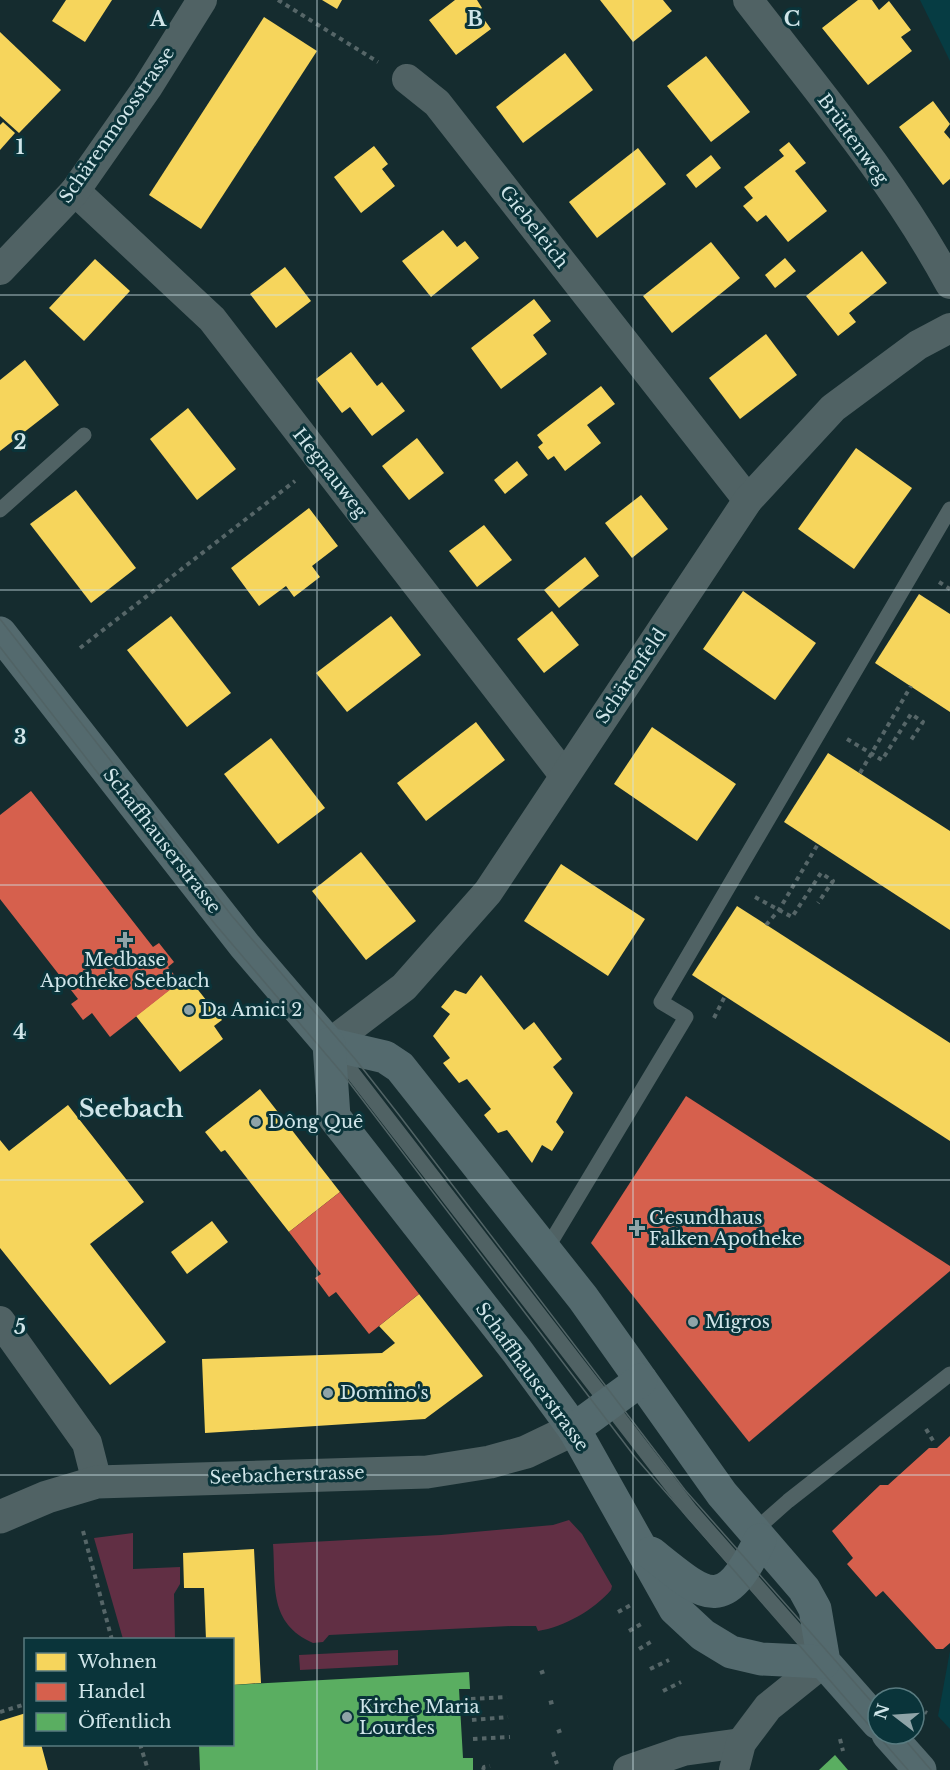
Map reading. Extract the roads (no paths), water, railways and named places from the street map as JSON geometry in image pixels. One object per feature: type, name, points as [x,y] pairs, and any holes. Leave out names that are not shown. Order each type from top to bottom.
[{"type":"main road","name":"Schaffhauserstrasse","points":[[0,633],[238,937],[329,1044],[334,1118],[517,1351],[574,1429],[675,1609],[703,1635],[731,1653],[761,1659],[824,1662],[866,1709]]},
{"type":"main road","points":[[329,1044],[385,1057],[400,1067],[546,1250],[642,1380],[722,1494],[804,1589],[812,1603],[824,1662]]},
{"type":"main road","points":[[574,1429],[642,1380]]},
{"type":"main road","points":[[640,1544],[694,1588],[709,1592],[723,1590],[745,1571],[757,1536]]},
{"type":"main road","points":[[899,1746],[920,1770]]},
{"type":"street","name":"Schärenmoosstrasse","points":[[0,270],[75,190],[147,88],[202,0]]},
{"type":"street","name":"Brüttenweg","points":[[748,0],[860,145],[927,242],[950,284]]},
{"type":"street","name":"Giebeleich","points":[[407,79],[437,103],[748,500]]},
{"type":"street","name":"Hegnauweg","points":[[75,190],[212,319],[564,775]]},
{"type":"street","name":"Schärenfeld","points":[[329,1044],[404,987],[488,892],[748,500],[833,408],[918,345],[950,328]]},
{"type":"street","points":[[0,1322],[87,1443],[97,1482]]},
{"type":"street","name":"Seebacherstrasse","points":[[0,1517],[47,1497],[97,1482],[427,1472],[490,1462],[526,1452],[574,1429]]},
{"type":"street","points":[[628,1770],[683,1751],[737,1757],[768,1707],[824,1662]]},
{"type":"lane","points":[[0,510],[84,435]]},
{"type":"lane","points":[[546,1250],[686,1017],[661,1002],[950,509]]},
{"type":"lane","name":"Schaffhauserstrasse","points":[[329,1044],[691,1511],[824,1662]]},
{"type":"lane","points":[[757,1536],[788,1501],[950,1374]]},
{"type":"tram line","points":[[0,619],[232,916],[356,1060],[685,1490],[866,1695]]},
{"type":"tram line","points":[[0,647],[215,924],[342,1073],[635,1457],[908,1770]]},
{"type":"tram line","points":[[910,1746],[931,1770]]},
{"type":"place","name":"Medbase Apotheke Seebach","points":[[125,940]]},
{"type":"place","name":"Da Amici 2","points":[[189,1010]]},
{"type":"place","name":"Dông Quê","points":[[256,1122]]},
{"type":"place","name":"Gesundhaus Falken Apotheke","points":[[637,1228]]},
{"type":"place","name":"Migros","points":[[693,1322]]},
{"type":"place","name":"Domino's","points":[[328,1393]]},
{"type":"place","name":"Kirche Maria Lourdes","points":[[347,1717]]},
{"type":"district","name":"Seebach","points":[[131,1108]]}]
